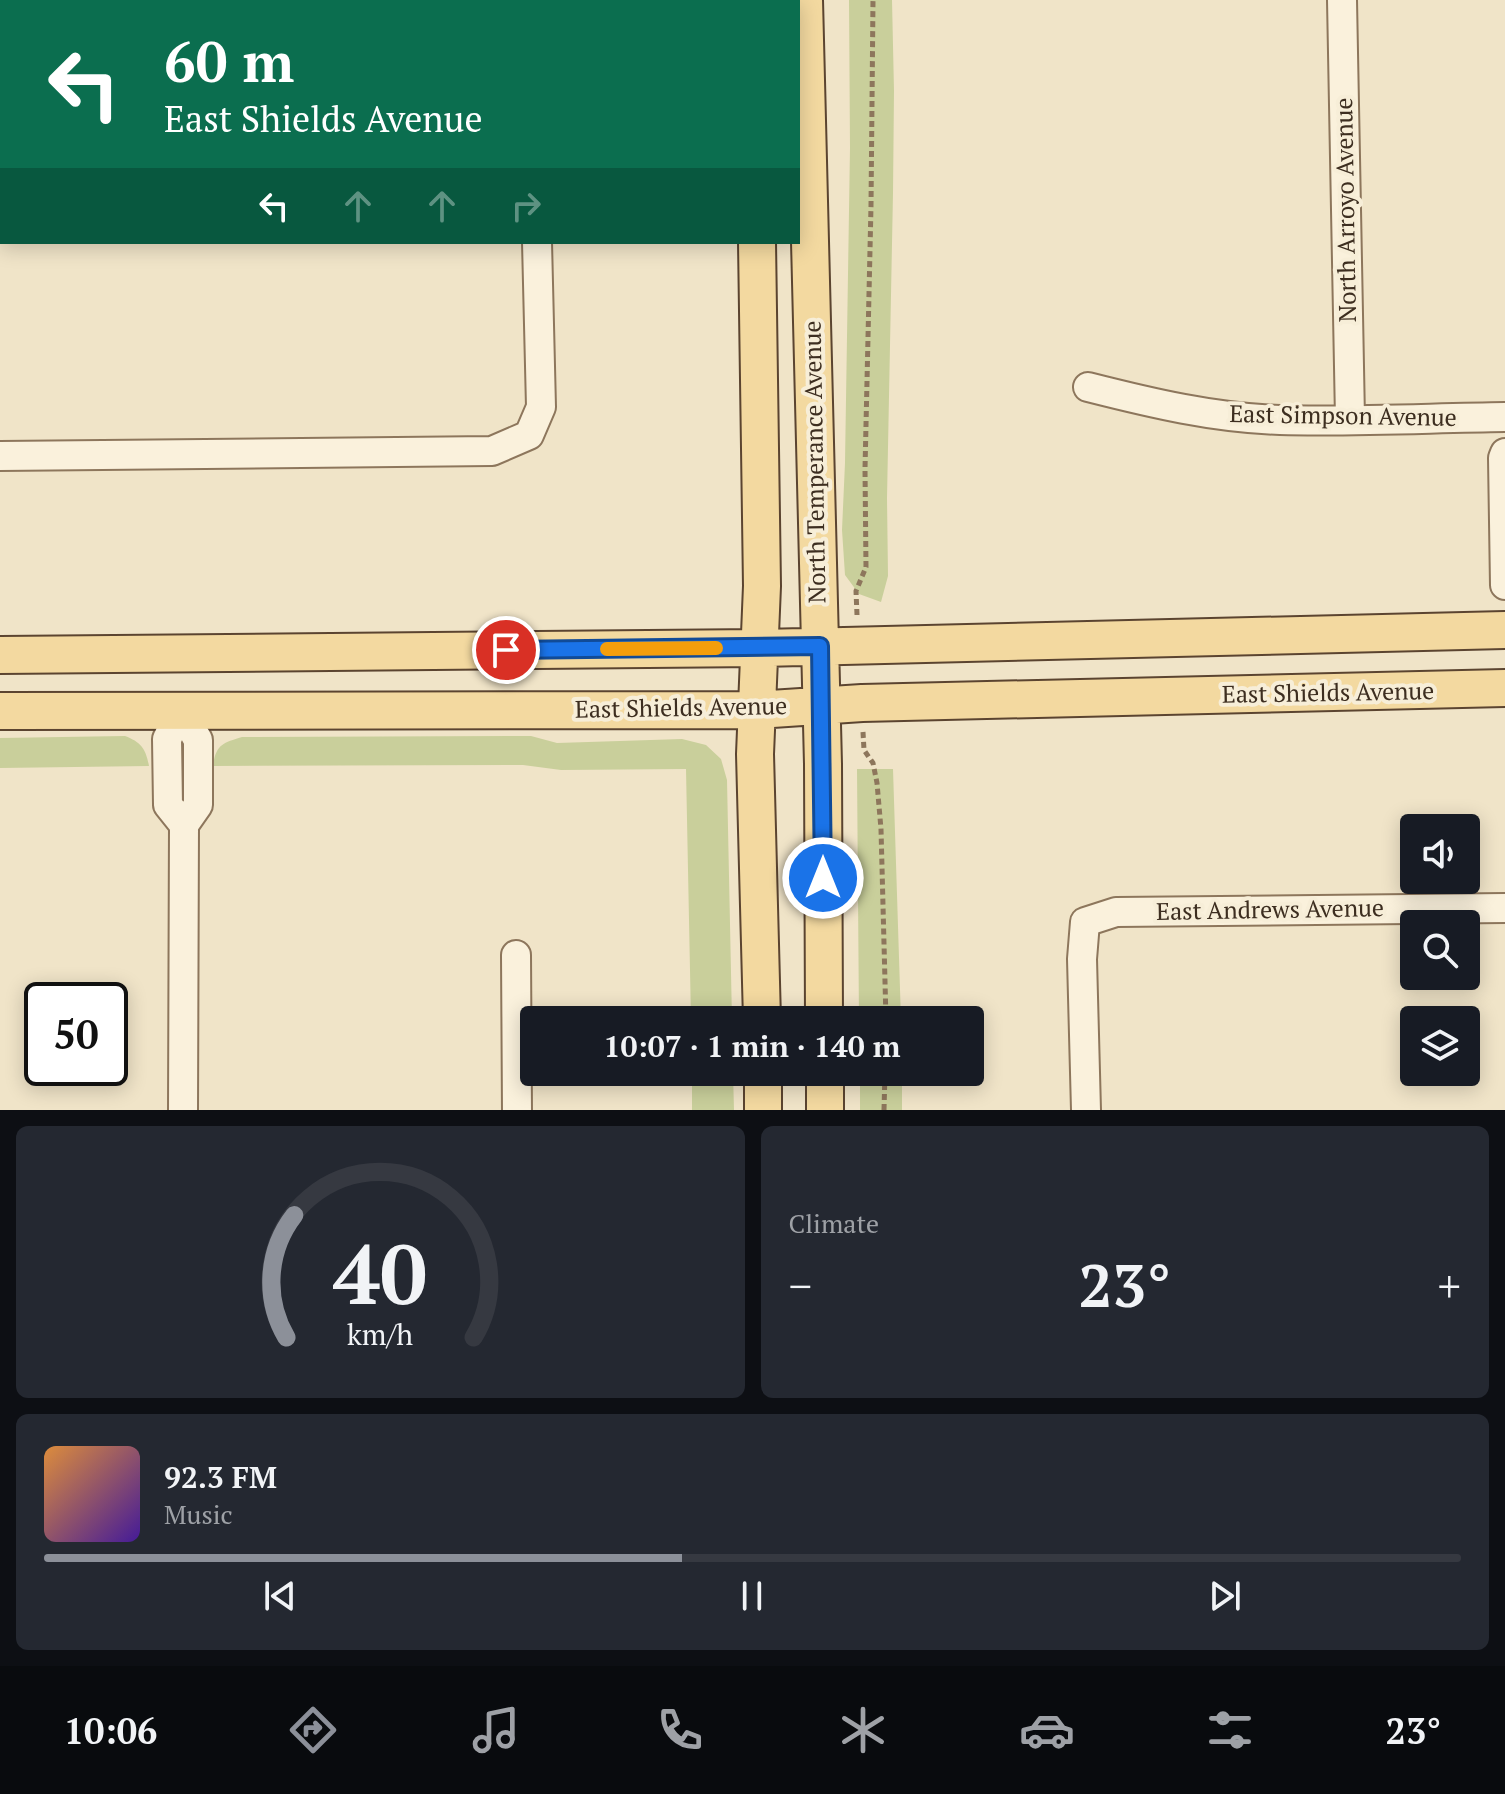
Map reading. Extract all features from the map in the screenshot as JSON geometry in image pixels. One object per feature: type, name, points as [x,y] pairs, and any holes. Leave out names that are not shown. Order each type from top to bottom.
[{"type":"main road","name":"North Temperance Avenue","points":[[804,0],[820,646],[824,1006]]},
{"type":"main road","points":[[757,244],[762,586],[755,754],[762,1006]]},
{"type":"main road","points":[[0,655],[759,648],[1505,630]]},
{"type":"main road","name":"East Shields Avenue","points":[[0,711],[756,710],[1505,688]]},
{"type":"main road","points":[[763,1086],[763,1110]]},
{"type":"main road","points":[[825,1086],[825,1110]]},
{"type":"street","name":"North Arroyo Avenue","points":[[1342,0],[1350,419]]},
{"type":"street","points":[[0,456],[492,451],[529,435],[541,407],[537,244]]},
{"type":"street","name":"East Simpson Avenue","points":[[1088,387],[1148,403],[1211,414],[1278,420],[1505,417]]},
{"type":"street","points":[[1505,453],[1505,585]]},
{"type":"street","points":[[181,710],[167,739],[168,805],[184,825],[183,1110]]},
{"type":"street","name":"East Andrews Avenue","points":[[1086,1110],[1082,959],[1085,922],[1116,912],[1505,908]]},
{"type":"street","points":[[516,955],[517,1110]]},
{"type":"path","points":[[856,591],[866,567],[873,0]]},
{"type":"path","points":[[864,750],[873,763],[880,814],[886,1006]]},
{"type":"path","points":[[884,1110],[885,1086]]},
{"type":"green space","points":[[849,0],[892,0],[894,91],[888,576],[881,602],[859,594],[845,575],[842,530],[850,148]]},
{"type":"green space","points":[[125,736],[142,747],[149,766],[0,768],[0,738]]},
{"type":"green space","points":[[531,736],[557,743],[682,739],[706,745],[721,759],[727,780],[732,1006],[691,1006],[686,769],[561,770],[523,765],[213,766],[216,753],[222,746],[242,737]]},
{"type":"green space","points":[[857,769],[893,769],[901,1006],[859,1006]]},
{"type":"green space","points":[[692,1086],[733,1086],[734,1110],[692,1110]]},
{"type":"green space","points":[[860,1086],[902,1086],[902,1110],[860,1110]]},
{"type":"slow traffic","points":[[607,649],[716,648]]},
{"type":"route","points":[[506,650],[820,646],[823,878]]}]
